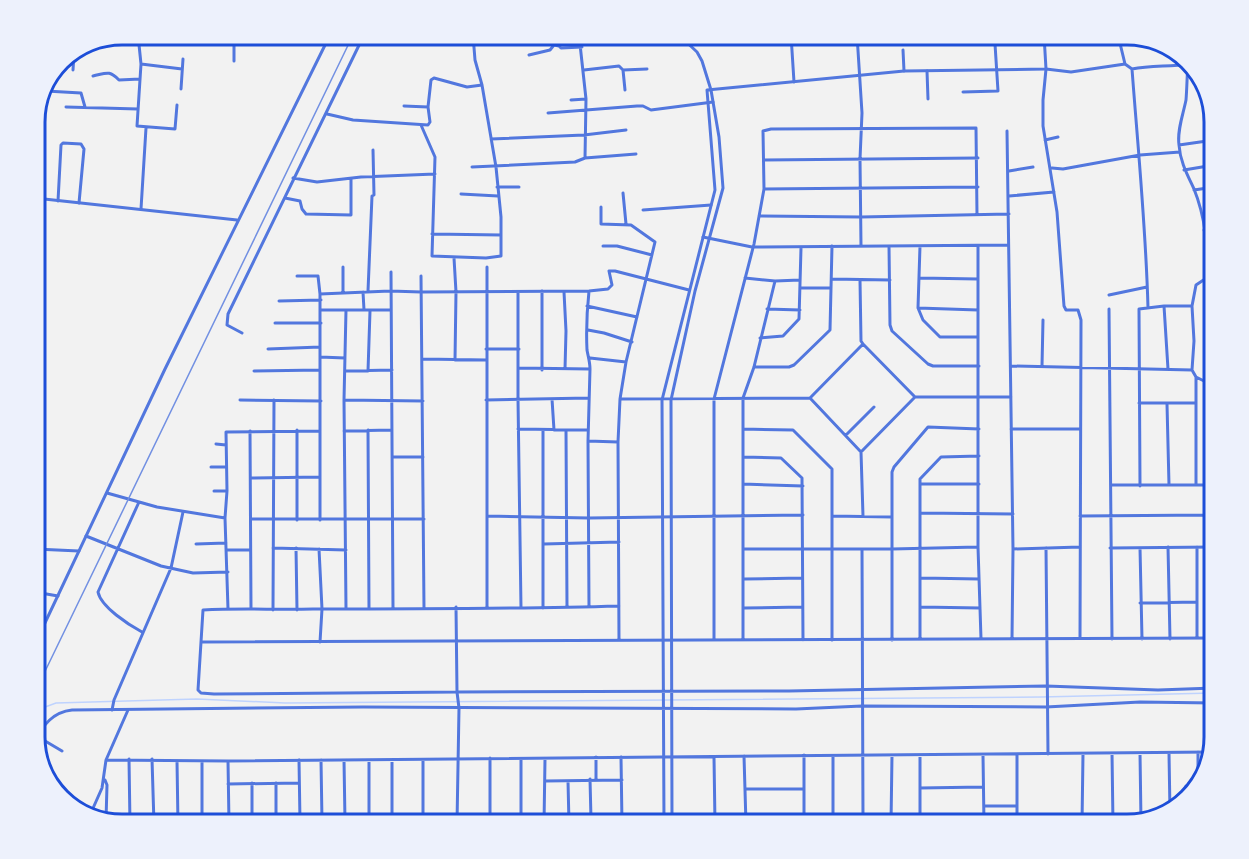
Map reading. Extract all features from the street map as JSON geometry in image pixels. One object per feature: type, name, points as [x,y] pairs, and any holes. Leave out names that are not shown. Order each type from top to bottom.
[{"type":"street","points":[[140,45],[139,127],[175,129],[177,105]]},
{"type":"street","points":[[234,45],[234,62]]},
{"type":"street","points":[[45,623],[237,220],[324,45]]},
{"type":"street","points":[[242,333],[227,325],[228,314],[359,45]]},
{"type":"street","points":[[421,125],[435,157],[432,256],[454,258],[501,256],[496,166],[482,85],[477,72],[474,45]]},
{"type":"street","points":[[529,55],[550,50],[554,45],[561,48],[582,47],[586,99],[585,158]]},
{"type":"street","points":[[672,814],[671,400],[695,291],[723,188],[719,137],[713,102],[702,61],[690,45]]},
{"type":"street","points":[[792,45],[794,82]]},
{"type":"street","points":[[858,45],[861,126],[861,246]]},
{"type":"street","points":[[963,92],[998,91],[995,45]]},
{"type":"street","points":[[1045,45],[1046,69],[1043,100],[1064,306],[1066,310],[1078,310],[1080,315],[1080,639]]},
{"type":"street","points":[[1121,45],[1125,64],[1132,69],[1150,65],[1161,67],[1179,65]]},
{"type":"street","points":[[903,50],[904,71]]},
{"type":"street","points":[[181,89],[183,59]]},
{"type":"street","points":[[73,62],[73,70]]},
{"type":"street","points":[[141,64],[182,69]]},
{"type":"street","points":[[709,90],[904,71],[1046,69],[1071,72],[1125,64]]},
{"type":"street","points":[[584,70],[620,66],[622,69],[647,69]]},
{"type":"street","points":[[622,69],[625,90]]},
{"type":"street","points":[[1132,69],[1147,254],[1148,308]]},
{"type":"street","points":[[927,71],[928,99]]},
{"type":"street","points":[[93,76],[110,73],[119,80],[140,79]]},
{"type":"street","points":[[1187,74],[1179,146],[1204,222],[1204,230]]},
{"type":"street","points":[[327,114],[353,120],[428,125],[431,81],[434,78],[467,87],[482,85]]},
{"type":"street","points":[[664,814],[662,400],[715,190],[709,90]]},
{"type":"street","points":[[52,91],[81,93],[85,107]]},
{"type":"street","points":[[571,100],[586,99]]},
{"type":"street","points":[[548,113],[637,106],[644,106],[651,110],[713,102]]},
{"type":"street","points":[[404,106],[428,107]]},
{"type":"street","points":[[66,107],[138,109]]},
{"type":"street","points":[[714,640],[714,399],[759,216],[764,189],[764,130],[861,126],[976,128],[977,215]]},
{"type":"street","points":[[141,209],[146,128]]},
{"type":"street","points":[[491,139],[586,135],[626,130]]},
{"type":"street","points":[[1007,131],[1013,549],[1012,639]]},
{"type":"street","points":[[712,138],[719,137]]},
{"type":"street","points":[[1046,140],[1058,137]]},
{"type":"street","points":[[1179,146],[1204,142]]},
{"type":"street","points":[[58,201],[61,145],[63,143],[81,144],[84,149],[79,203]]},
{"type":"street","points":[[364,310],[375,177],[373,150]]},
{"type":"street","points":[[1051,168],[1063,169],[1140,155],[1180,152]]},
{"type":"street","points":[[472,167],[575,162],[585,158],[636,154]]},
{"type":"street","points":[[764,160],[978,158]]},
{"type":"street","points":[[1009,171],[1034,167]]},
{"type":"street","points":[[1185,170],[1204,167]]},
{"type":"street","points":[[293,178],[317,182],[435,174]]},
{"type":"street","points":[[285,198],[300,201],[306,214],[351,215],[351,179]]},
{"type":"street","points":[[497,187],[519,187]]},
{"type":"street","points":[[764,189],[978,187]]},
{"type":"street","points":[[1194,190],[1204,188]]},
{"type":"street","points":[[1009,196],[1054,192]]},
{"type":"street","points":[[623,193],[626,224]]},
{"type":"street","points":[[460,194],[498,196]]},
{"type":"street","points":[[45,199],[237,220]]},
{"type":"street","points":[[643,210],[711,206]]},
{"type":"street","points":[[601,207],[601,224],[631,225],[655,242],[626,362],[620,399],[618,442],[619,640]]},
{"type":"street","points":[[759,216],[861,218],[1009,214]]},
{"type":"street","points":[[432,234],[501,235]]},
{"type":"street","points":[[703,237],[753,247],[1008,244]]},
{"type":"street","points":[[603,246],[617,246],[652,255]]},
{"type":"street","points":[[754,367],[794,365],[828,334],[831,327],[832,246]]},
{"type":"street","points":[[889,246],[892,331],[928,364],[933,366],[979,366]]},
{"type":"street","points":[[920,246],[918,308],[923,320],[940,337],[978,337]]},
{"type":"street","points":[[978,246],[978,547],[981,639]]},
{"type":"street","points":[[760,338],[783,336],[799,319],[801,247]]},
{"type":"street","points":[[454,258],[455,360]]},
{"type":"street","points":[[343,267],[343,292]]},
{"type":"street","points":[[487,267],[487,608]]},
{"type":"street","points":[[320,294],[366,291],[589,291],[608,289],[612,285],[609,271],[689,290]]},
{"type":"street","points":[[391,272],[393,608]]},
{"type":"street","points":[[297,276],[318,276],[321,300],[320,519]]},
{"type":"street","points":[[421,276],[424,609]]},
{"type":"street","points":[[744,278],[775,281],[800,280]]},
{"type":"street","points":[[919,278],[978,279]]},
{"type":"street","points":[[832,279],[890,280]]},
{"type":"street","points":[[860,279],[861,341],[915,397]]},
{"type":"street","points":[[1196,485],[1196,377],[1192,369],[1194,341],[1192,306],[1197,285],[1204,280]]},
{"type":"street","points":[[742,639],[744,608],[743,398],[754,367],[775,281]]},
{"type":"street","points":[[1109,296],[1147,286]]},
{"type":"street","points":[[801,288],[831,288]]},
{"type":"street","points":[[518,291],[521,608]]},
{"type":"street","points":[[542,291],[542,370]]},
{"type":"street","points":[[589,291],[587,306],[587,353],[590,358],[589,607]]},
{"type":"street","points":[[564,292],[565,369]]},
{"type":"street","points":[[279,301],[321,300]]},
{"type":"street","points":[[587,306],[637,317]]},
{"type":"street","points":[[1164,306],[1168,369]]},
{"type":"street","points":[[1140,486],[1138,314],[1140,308],[1192,306]]},
{"type":"street","points":[[918,308],[978,310]]},
{"type":"street","points":[[767,309],[800,310]]},
{"type":"street","points":[[1109,309],[1112,639]]},
{"type":"street","points":[[321,310],[390,310]]},
{"type":"street","points":[[346,310],[344,400],[346,608]]},
{"type":"street","points":[[368,371],[370,311]]},
{"type":"street","points":[[1042,366],[1043,320]]},
{"type":"street","points":[[275,323],[321,324]]},
{"type":"street","points":[[587,330],[632,342]]},
{"type":"street","points":[[620,399],[810,398],[863,344]]},
{"type":"street","points":[[268,349],[320,347]]},
{"type":"street","points":[[486,349],[519,349]]},
{"type":"street","points":[[320,357],[345,358]]},
{"type":"street","points":[[590,358],[626,362]]},
{"type":"street","points":[[423,359],[486,360]]},
{"type":"street","points":[[1011,366],[1192,369]]},
{"type":"street","points":[[518,368],[590,369]]},
{"type":"street","points":[[254,371],[320,370]]},
{"type":"street","points":[[345,371],[392,370]]},
{"type":"street","points":[[1196,377],[1204,381]]},
{"type":"street","points":[[861,452],[915,397],[1011,397]]},
{"type":"street","points":[[552,398],[554,430]]},
{"type":"street","points":[[486,400],[589,398]]},
{"type":"street","points":[[810,398],[861,452],[863,516]]},
{"type":"street","points":[[240,400],[321,401]]},
{"type":"street","points":[[273,610],[274,400]]},
{"type":"street","points":[[344,400],[423,401]]},
{"type":"street","points":[[1139,403],[1196,403]]},
{"type":"street","points":[[1167,404],[1169,485]]},
{"type":"street","points":[[846,435],[874,407]]},
{"type":"street","points":[[892,640],[894,467],[928,427],[979,429]]},
{"type":"street","points":[[518,429],[589,430]]},
{"type":"street","points":[[543,429],[543,608]]},
{"type":"street","points":[[742,429],[791,429],[832,469],[832,640]]},
{"type":"street","points":[[1011,429],[1080,429]]},
{"type":"street","points":[[297,430],[297,520]]},
{"type":"street","points":[[368,430],[369,609]]},
{"type":"street","points":[[344,431],[391,430]]},
{"type":"street","points":[[566,430],[567,607]]},
{"type":"street","points":[[228,610],[225,518],[228,431],[320,431]]},
{"type":"street","points":[[250,431],[251,609]]},
{"type":"street","points":[[588,441],[618,442]]},
{"type":"street","points":[[216,444],[226,445]]},
{"type":"street","points":[[920,639],[920,479],[941,457],[979,456]]},
{"type":"street","points":[[392,457],[423,457]]},
{"type":"street","points":[[742,457],[781,458],[801,477],[803,486],[803,640]]},
{"type":"street","points":[[211,467],[226,467]]},
{"type":"street","points":[[250,478],[320,477]]},
{"type":"street","points":[[743,484],[803,486]]},
{"type":"street","points":[[920,484],[979,484]]},
{"type":"street","points":[[1111,485],[1204,485]]},
{"type":"street","points":[[214,491],[227,491]]},
{"type":"street","points":[[106,493],[183,512],[225,518]]},
{"type":"street","points":[[139,502],[99,588],[99,596],[104,604],[143,633]]},
{"type":"street","points":[[113,708],[114,700],[171,568],[183,512]]},
{"type":"street","points":[[920,513],[1012,514]]},
{"type":"street","points":[[488,516],[670,518],[803,515]]},
{"type":"street","points":[[1080,516],[1204,515]]},
{"type":"street","points":[[832,516],[892,517]]},
{"type":"street","points":[[251,519],[424,519]]},
{"type":"street","points":[[86,536],[161,566],[193,573],[228,572]]},
{"type":"street","points":[[544,544],[619,542]]},
{"type":"street","points":[[196,544],[226,543]]},
{"type":"street","points":[[743,549],[978,547]]},
{"type":"street","points":[[1013,549],[1080,547]]},
{"type":"street","points":[[1168,547],[1170,639]]},
{"type":"street","points":[[1197,547],[1197,638]]},
{"type":"street","points":[[1110,548],[1204,547]]},
{"type":"street","points":[[273,548],[346,550]]},
{"type":"street","points":[[296,548],[297,610]]},
{"type":"street","points":[[1046,548],[1047,754]]},
{"type":"street","points":[[1140,548],[1142,639]]},
{"type":"street","points":[[45,549],[79,551]]},
{"type":"street","points":[[319,549],[322,609],[320,642]]},
{"type":"street","points":[[862,549],[863,814]]},
{"type":"street","points":[[226,550],[250,550]]},
{"type":"street","points":[[744,579],[802,578]]},
{"type":"street","points":[[921,578],[979,579]]},
{"type":"street","points":[[45,594],[58,596]]},
{"type":"street","points":[[1140,603],[1197,603]]},
{"type":"street","points":[[620,606],[203,610],[198,690],[201,693],[458,694],[1204,688]]},
{"type":"street","points":[[456,607],[457,814]]},
{"type":"street","points":[[744,608],[802,607]]},
{"type":"street","points":[[920,607],[980,608]]},
{"type":"street","points":[[201,642],[457,643],[742,639],[1204,638]]},
{"type":"street","points":[[45,726],[64,711],[113,708],[128,710],[458,707],[796,709],[862,704],[1046,707],[1140,702],[1204,703]]},
{"type":"street","points":[[93,808],[104,778],[106,759],[128,710]]},
{"type":"street","points":[[45,741],[62,751]]},
{"type":"street","points":[[1198,752],[1198,765]]},
{"type":"street","points":[[106,759],[177,761],[546,759],[1202,752]]},
{"type":"street","points":[[1112,753],[1113,814]]},
{"type":"street","points":[[1140,753],[1142,813]]},
{"type":"street","points":[[1169,753],[1170,801]]},
{"type":"street","points":[[1082,814],[1083,754]]},
{"type":"street","points":[[804,755],[804,814]]},
{"type":"street","points":[[891,814],[892,755]]},
{"type":"street","points":[[920,755],[920,814]]},
{"type":"street","points":[[983,755],[984,814]]},
{"type":"street","points":[[1017,755],[1017,814]]},
{"type":"street","points":[[744,756],[746,814]]},
{"type":"street","points":[[833,756],[833,814]]},
{"type":"street","points":[[596,757],[596,779]]},
{"type":"street","points":[[714,757],[716,814]]},
{"type":"street","points":[[489,814],[490,758]]},
{"type":"street","points":[[621,758],[622,814]]},
{"type":"street","points":[[129,759],[130,814]]},
{"type":"street","points":[[152,759],[154,814]]},
{"type":"street","points":[[392,759],[392,814]]},
{"type":"street","points":[[423,759],[423,814]]},
{"type":"street","points":[[521,759],[521,814]]},
{"type":"street","points":[[544,814],[546,759]]},
{"type":"street","points":[[299,760],[300,814]]},
{"type":"street","points":[[321,760],[322,814]]},
{"type":"street","points":[[344,760],[345,814]]},
{"type":"street","points":[[369,760],[369,814]]},
{"type":"street","points":[[177,761],[178,814]]},
{"type":"street","points":[[202,761],[202,814]]},
{"type":"street","points":[[228,761],[229,814]]},
{"type":"street","points":[[104,778],[107,785],[106,812]]},
{"type":"street","points":[[590,779],[591,814]]},
{"type":"street","points":[[545,781],[622,780]]},
{"type":"street","points":[[568,781],[568,814]]},
{"type":"street","points":[[252,783],[252,814]]},
{"type":"street","points":[[276,783],[276,814]]},
{"type":"street","points":[[228,784],[299,783]]},
{"type":"street","points":[[920,788],[983,787]]},
{"type":"street","points":[[745,789],[804,789]]},
{"type":"street","points":[[984,806],[1017,806]]},
{"type":"waterway","points":[[45,707],[56,703],[197,699],[285,703],[1041,697],[1204,693]]},
{"type":"railway","points":[[45,671],[348,45]]}]
